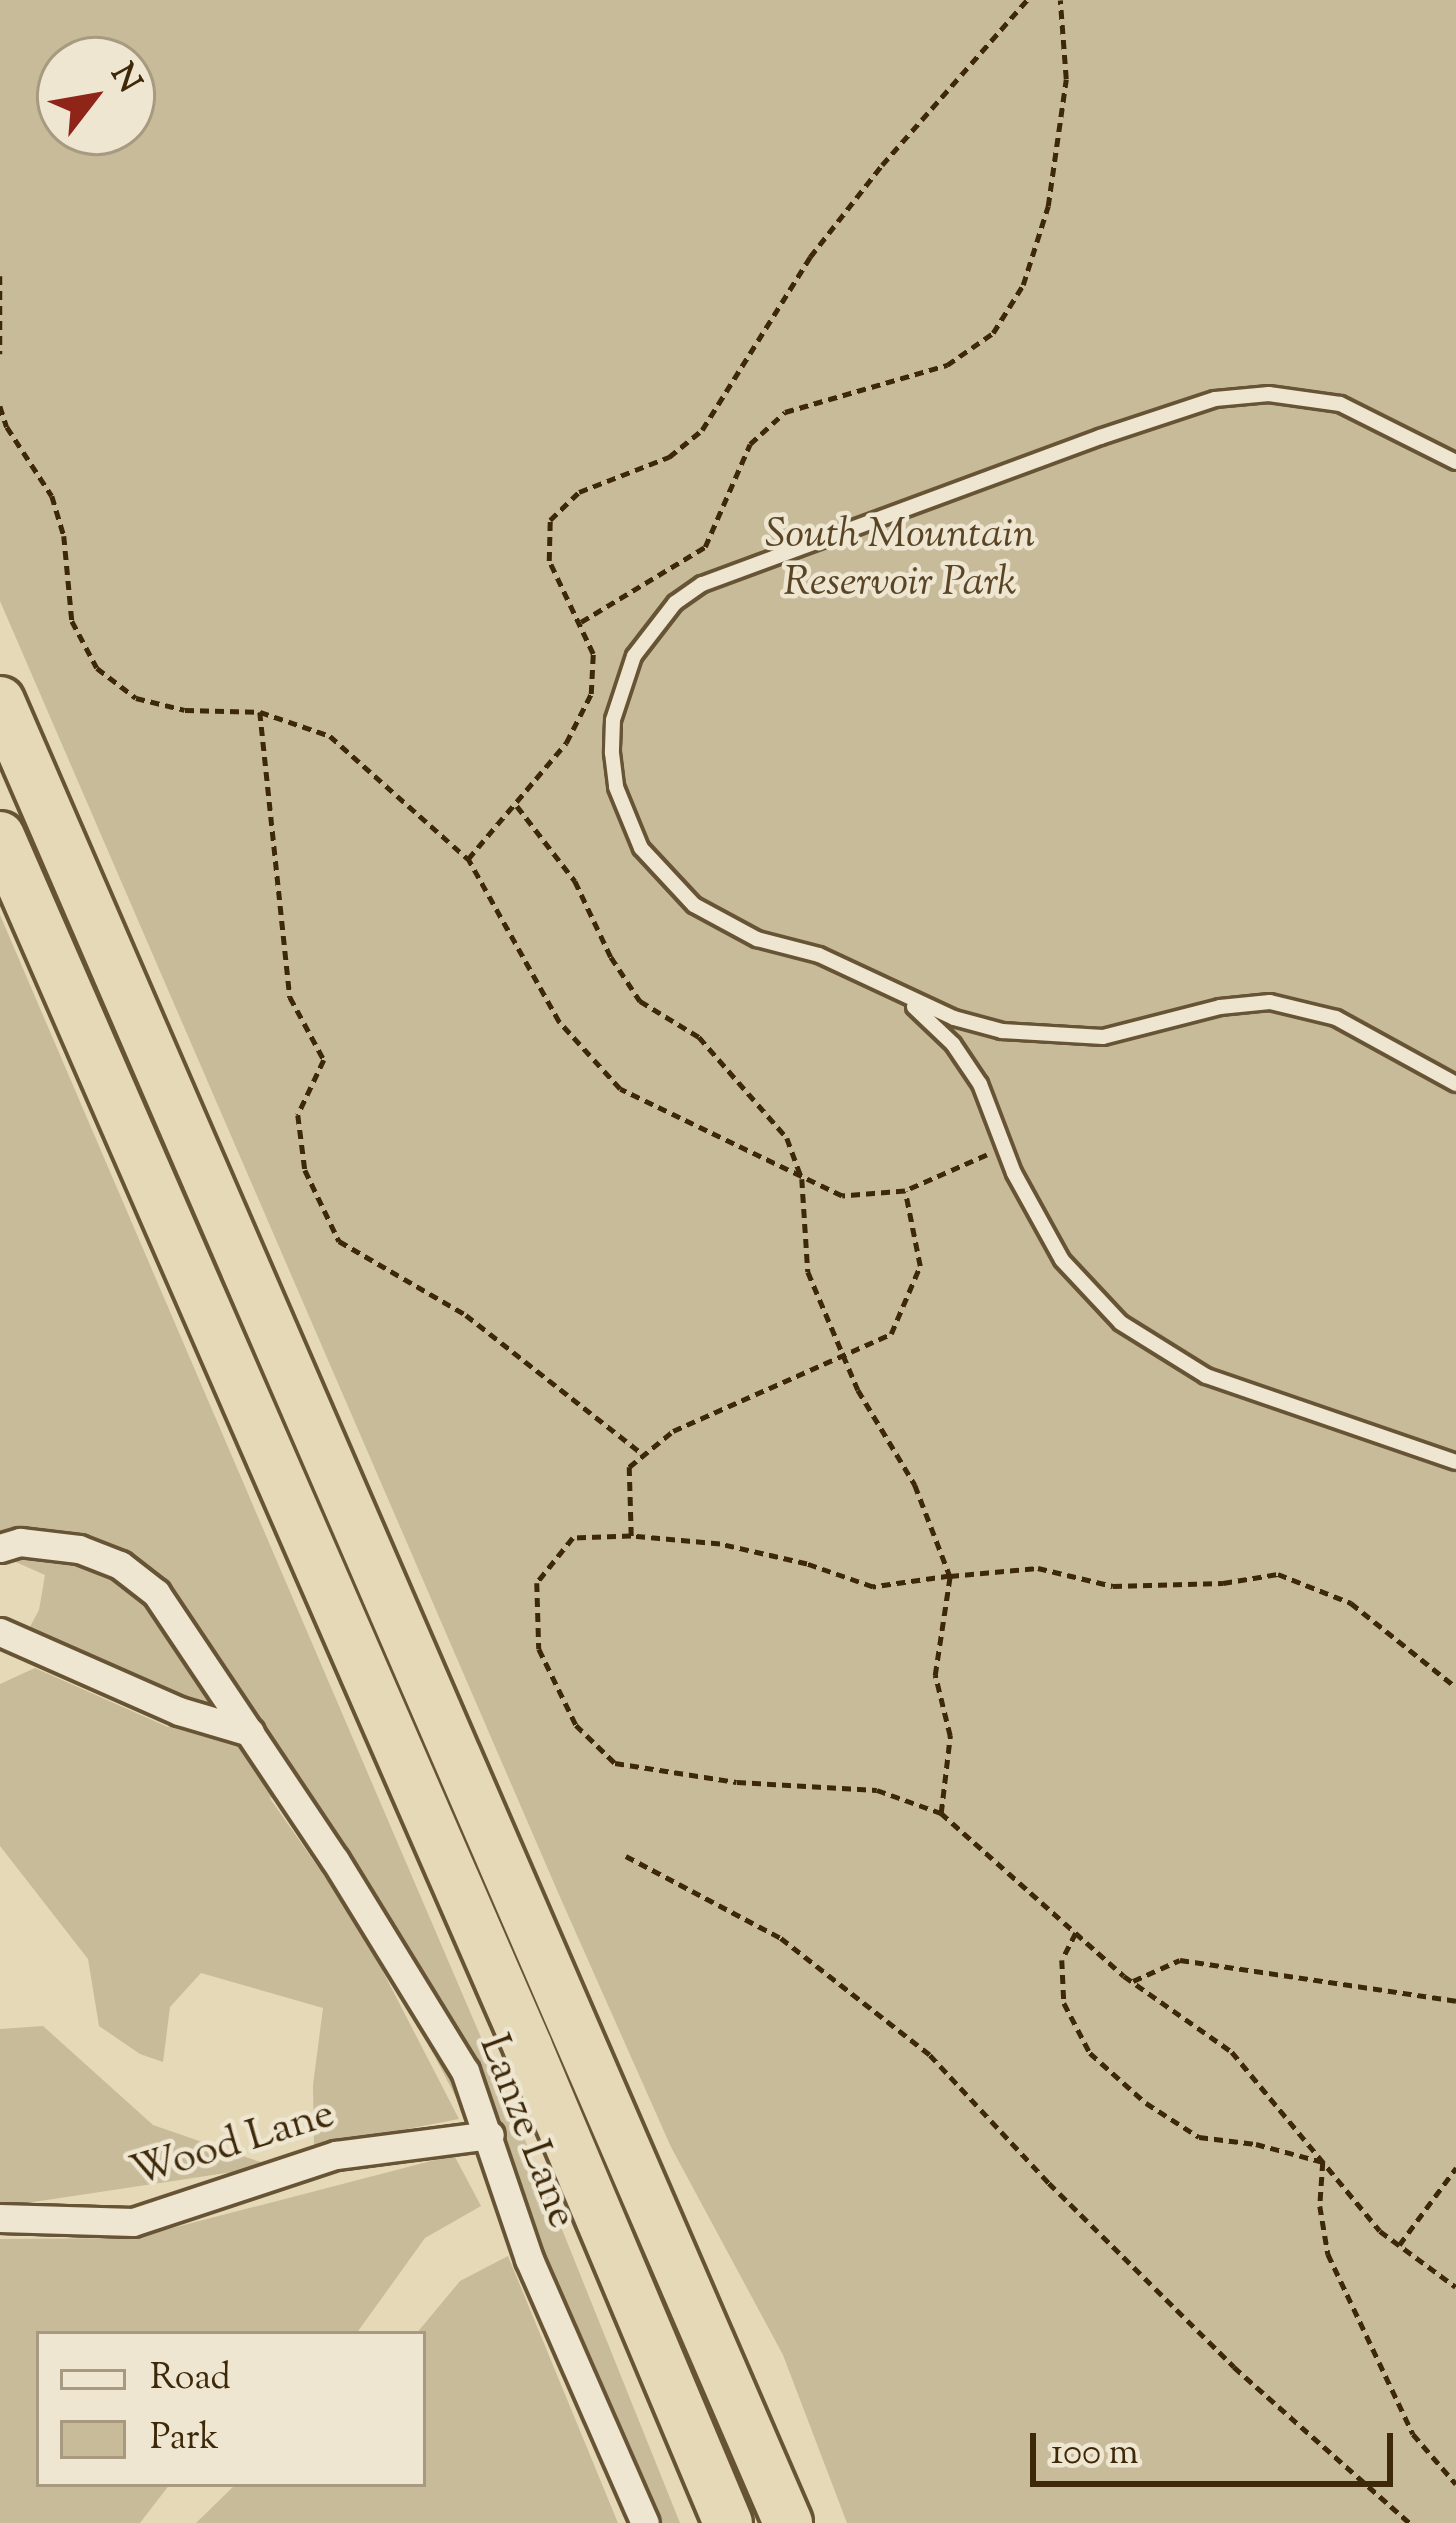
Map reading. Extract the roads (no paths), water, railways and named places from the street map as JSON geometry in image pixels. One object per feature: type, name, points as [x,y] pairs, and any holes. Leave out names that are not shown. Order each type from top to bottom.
[{"type":"highway","points":[[0,701],[788,2523]]},
{"type":"highway","points":[[0,836],[528,2047],[728,2523]]},
{"type":"street","name":"Lanze Lane","points":[[0,1548],[20,1542],[80,1549],[120,1565],[156,1593],[397,1954],[465,2071],[529,2259],[645,2523]]},
{"type":"street","points":[[0,1632],[179,1711],[250,1732]]},
{"type":"street","name":"Wood Lane","points":[[0,2218],[133,2222],[336,2155],[490,2135]]},
{"type":"lane","points":[[1456,461],[1381,420],[1340,404],[1268,394],[1215,399],[725,571],[675,604],[634,656],[614,720],[616,787],[641,848],[664,879],[721,923],[757,940],[819,955],[954,1018],[1052,1037],[1103,1037],[1239,1004],[1306,1007],[1456,1084]]},
{"type":"lane","points":[[896,993],[952,1044],[980,1084],[1035,1218],[1094,1298],[1162,1353],[1206,1376],[1456,1462]]},
{"type":"park label","name":"South Mountain Reservoir Park","points":[[900,560]]}]
